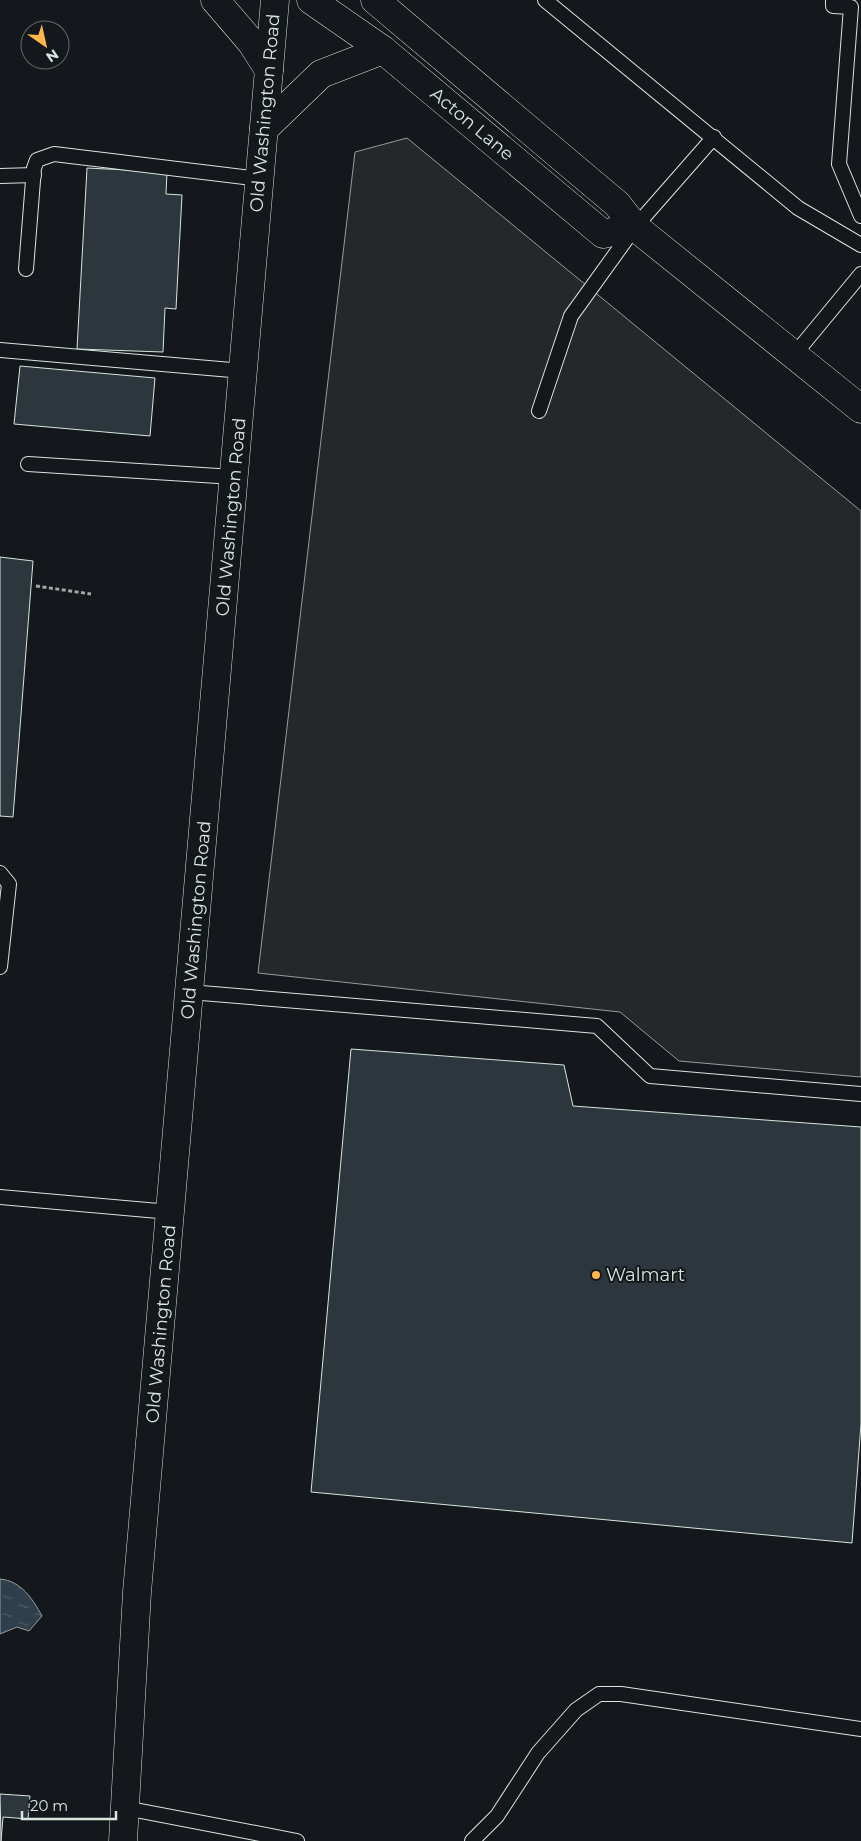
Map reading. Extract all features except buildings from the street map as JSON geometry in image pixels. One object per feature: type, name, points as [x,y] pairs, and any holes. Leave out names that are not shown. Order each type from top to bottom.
[{"type":"main road","points":[[215,0],[251,42],[269,70]]},
{"type":"main road","name":"Old Washington Road","points":[[124,1841],[137,1592],[275,0]]},
{"type":"main road","name":"Acton Lane","points":[[311,0],[383,50],[603,234],[635,227]]},
{"type":"main road","name":"Acton Lane","points":[[375,0],[618,204],[635,227],[861,409]]},
{"type":"main road","points":[[264,129],[321,74],[383,50]]},
{"type":"lane","points":[[545,0],[798,208],[861,245]]},
{"type":"lane","points":[[833,0],[833,6],[856,7],[840,164],[861,216]]},
{"type":"lane","points":[[539,411],[571,316],[635,227],[714,137]]},
{"type":"lane","points":[[26,269],[37,160],[54,154],[260,179]]},
{"type":"lane","points":[[0,176],[34,175]]},
{"type":"lane","points":[[794,355],[861,274]]},
{"type":"lane","points":[[0,350],[243,371]]},
{"type":"lane","points":[[28,464],[234,477]]},
{"type":"lane","points":[[0,873],[9,884],[0,967]]},
{"type":"lane","points":[[189,992],[597,1026],[650,1076],[861,1094]]},
{"type":"lane","points":[[0,1197],[170,1212]]},
{"type":"lane","points":[[472,1841],[497,1816],[538,1752],[576,1710],[599,1694],[648,1698],[861,1729]]},
{"type":"lane","points":[[125,1808],[297,1841]]},
{"type":"path","points":[[36,586],[91,594]]},
{"type":"shaded area","points":[[407,138],[861,511],[861,1077],[679,1061],[620,1012],[258,973],[355,152]]},
{"type":"water","points":[[0,1579],[14,1583],[25,1591],[42,1616],[29,1631],[17,1627],[0,1634]]},
{"type":"place","name":"Walmart","points":[[596,1275]]}]
